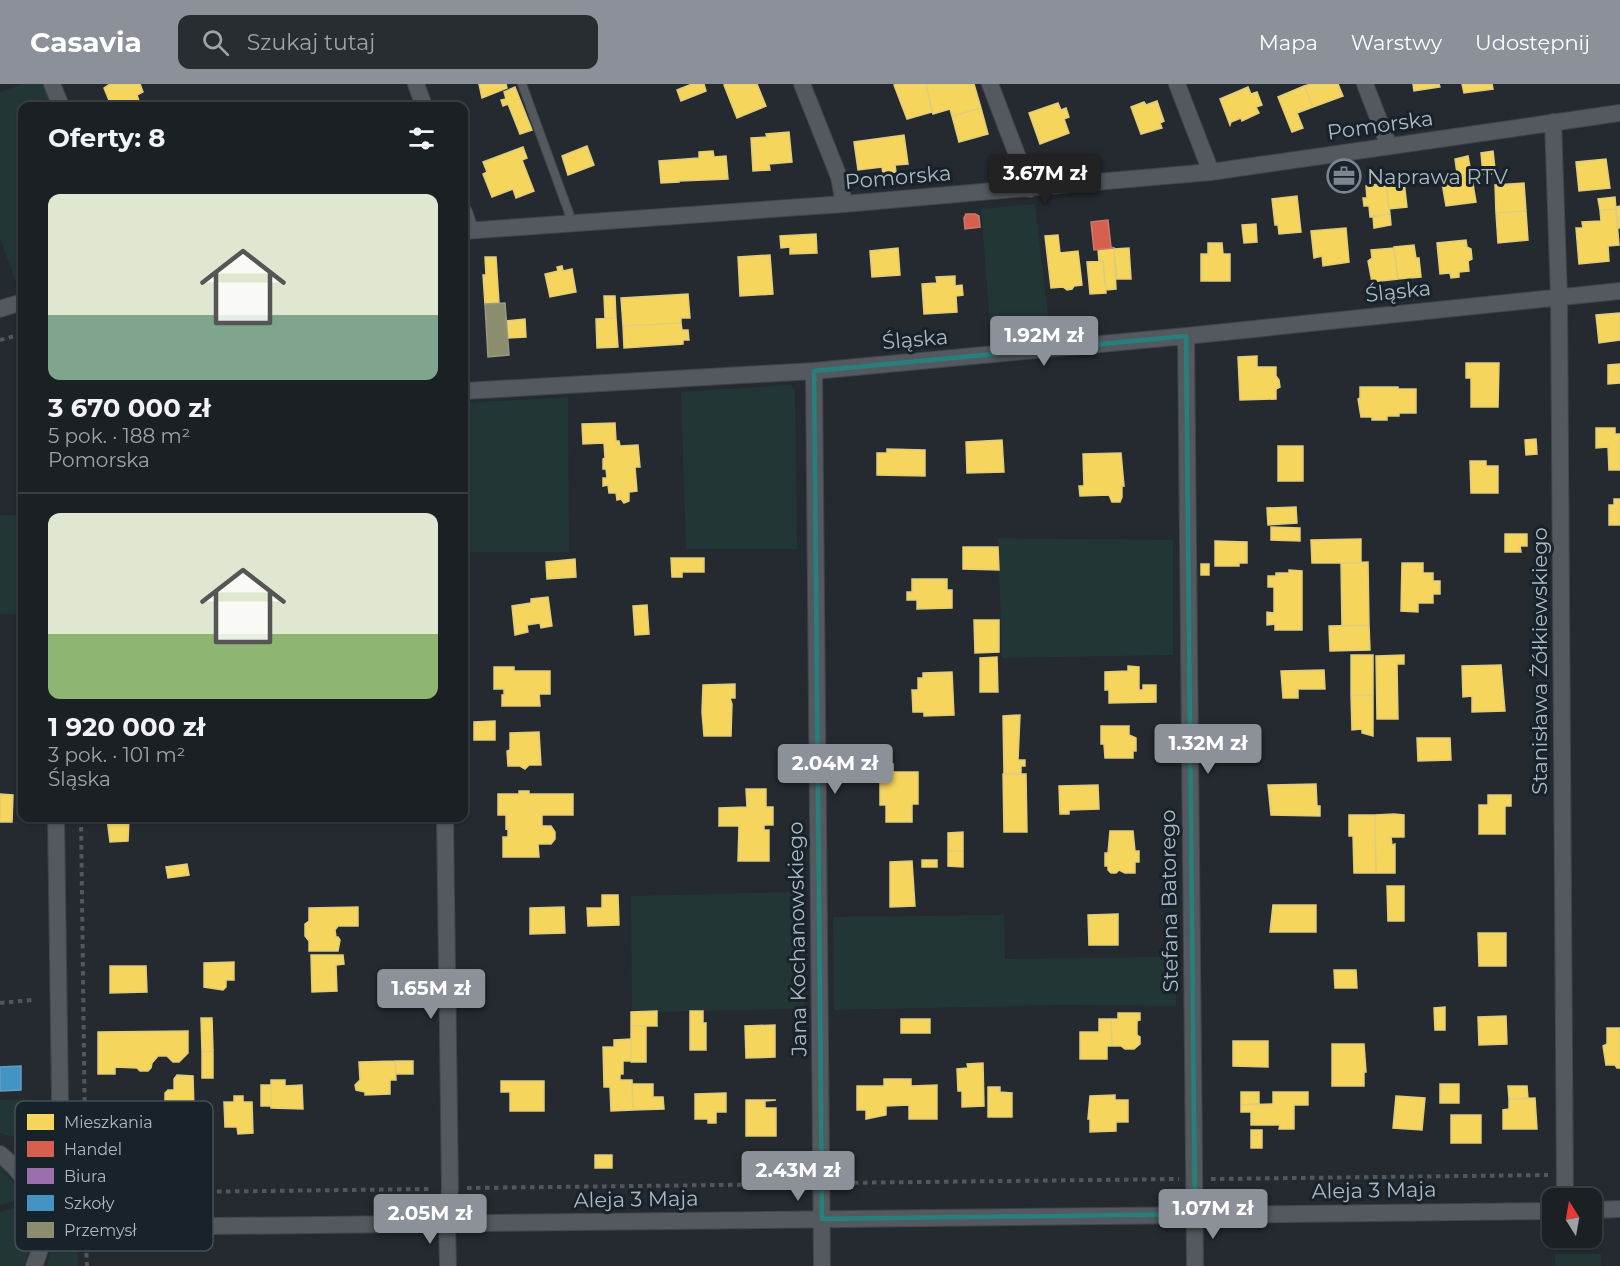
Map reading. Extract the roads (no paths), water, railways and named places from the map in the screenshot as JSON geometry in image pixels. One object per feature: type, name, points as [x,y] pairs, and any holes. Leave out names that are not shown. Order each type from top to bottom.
[{"type":"street","points":[[52,84],[59,102]]},
{"type":"street","points":[[416,84],[423,102]]},
{"type":"street","points":[[802,84],[839,177],[844,204]]},
{"type":"street","points":[[990,84],[1030,189]]},
{"type":"street","points":[[1177,84],[1211,172]]},
{"type":"street","points":[[1365,84],[1389,146]]},
{"type":"street","name":"Pomorska","points":[[468,230],[844,204],[1211,172],[1620,113]]},
{"type":"street","name":"Stanisława Żółkiewskiego","points":[[1553,122],[1559,297],[1565,1188]]},
{"type":"street","name":"Śląska","points":[[468,391],[814,371],[1186,336],[1620,291]]},
{"type":"street","points":[[0,309],[18,303]]},
{"type":"street","name":"Stefana Batorego","points":[[1186,336],[1196,1266]]},
{"type":"street","name":"Jana Kochanowskiego","points":[[814,371],[822,1266]]},
{"type":"street","points":[[56,822],[60,1101]]},
{"type":"street","points":[[445,822],[450,1188],[447,1266]]},
{"type":"street","points":[[0,1154],[15,1166]]},
{"type":"street","points":[[1602,1210],[1620,1209]]},
{"type":"street","name":"Aleja 3 Maja","points":[[213,1225],[1542,1211]]},
{"type":"street","points":[[34,1266],[39,1251]]},
{"type":"lane","points":[[522,84],[573,224]]},
{"type":"place","name":"Naprawa RTV","points":[[1344,176]]}]
